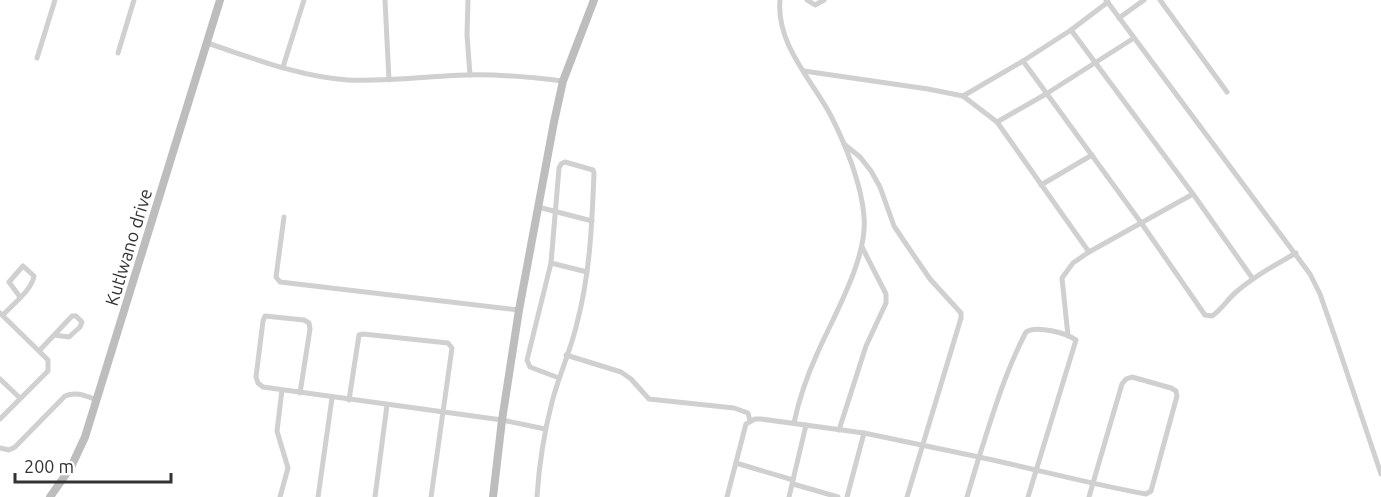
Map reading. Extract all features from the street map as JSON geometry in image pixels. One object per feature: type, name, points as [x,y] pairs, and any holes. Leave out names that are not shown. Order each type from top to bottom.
[{"type":"street","points":[[37,58],[55,0]]},
{"type":"street","points":[[118,54],[134,0]]},
{"type":"street","name":"Kutlwano drive","points":[[50,497],[71,467],[85,437],[220,0]]},
{"type":"street","points":[[284,67],[304,0]]},
{"type":"street","points":[[385,0],[389,80]]},
{"type":"street","points":[[468,0],[467,35],[470,75]]},
{"type":"street","points":[[493,497],[519,310],[563,81],[594,0]]},
{"type":"street","points":[[780,0],[778,13],[781,27],[830,115],[861,198],[864,218],[862,247],[815,356],[799,401],[794,423]]},
{"type":"street","points":[[807,0],[815,5],[824,0]]},
{"type":"street","points":[[1119,18],[1144,0]]},
{"type":"street","points":[[1160,0],[1227,92]]},
{"type":"street","points":[[963,96],[1071,30],[1107,1],[1296,253],[1320,294],[1381,474]]},
{"type":"street","points":[[1071,30],[1193,194],[1252,279]]},
{"type":"street","points":[[997,123],[1134,39]]},
{"type":"street","points":[[207,43],[306,73],[347,80],[470,75],[519,76],[563,81]]},
{"type":"street","points":[[1023,61],[1205,315],[1212,316],[1252,279],[1296,253]]},
{"type":"street","points":[[804,71],[963,96],[997,123],[1089,252]]},
{"type":"street","points":[[842,143],[860,157],[871,171],[880,187],[894,226],[930,279],[961,313],[949,362],[907,497]]},
{"type":"street","points":[[1041,185],[1092,155]]},
{"type":"street","points":[[537,497],[545,429],[577,326],[587,272],[592,221],[594,173],[590,168],[565,162],[561,164],[551,263],[527,360],[530,367],[559,378]]},
{"type":"street","points":[[1068,336],[1062,278],[1073,262],[1193,194]]},
{"type":"street","points":[[538,207],[592,221]]},
{"type":"street","points":[[284,217],[276,277],[280,282],[519,310]]},
{"type":"street","points":[[839,430],[866,346],[886,303],[885,294],[862,247]]},
{"type":"street","points":[[551,263],[587,272]]},
{"type":"street","points":[[0,418],[48,371],[48,360],[1,314],[20,297],[34,278],[23,266],[9,282],[20,297]]},
{"type":"street","points":[[39,351],[54,335],[72,316],[76,316],[82,322],[69,337],[54,335]]},
{"type":"street","points":[[300,393],[309,323],[304,320],[265,316],[256,377],[258,383],[263,387],[300,393],[332,398],[444,411],[545,429]]},
{"type":"street","points":[[967,497],[998,398],[1015,353],[1026,332],[1035,329],[1074,338],[1075,343],[1028,497]]},
{"type":"street","points":[[349,399],[359,335],[448,343],[452,348],[432,497]]},
{"type":"street","points":[[566,356],[621,372],[631,379],[649,399],[734,408],[748,414],[750,421]]},
{"type":"street","points":[[727,497],[744,430],[750,421],[761,419],[864,433],[1093,483],[1125,494],[1146,494],[1151,491],[1177,396],[1176,391],[1132,377],[1126,379],[1122,384],[1093,483],[1089,497]]},
{"type":"street","points":[[0,379],[20,398]]},
{"type":"street","points":[[280,497],[288,468],[277,431],[282,390]]},
{"type":"street","points":[[0,447],[9,450],[15,447],[65,396],[72,393],[82,394],[97,400]]},
{"type":"street","points":[[318,497],[332,398]]},
{"type":"street","points":[[375,497],[387,405]]},
{"type":"street","points":[[789,497],[806,425]]},
{"type":"street","points":[[847,497],[864,433]]},
{"type":"street","points":[[736,463],[838,497]]}]
